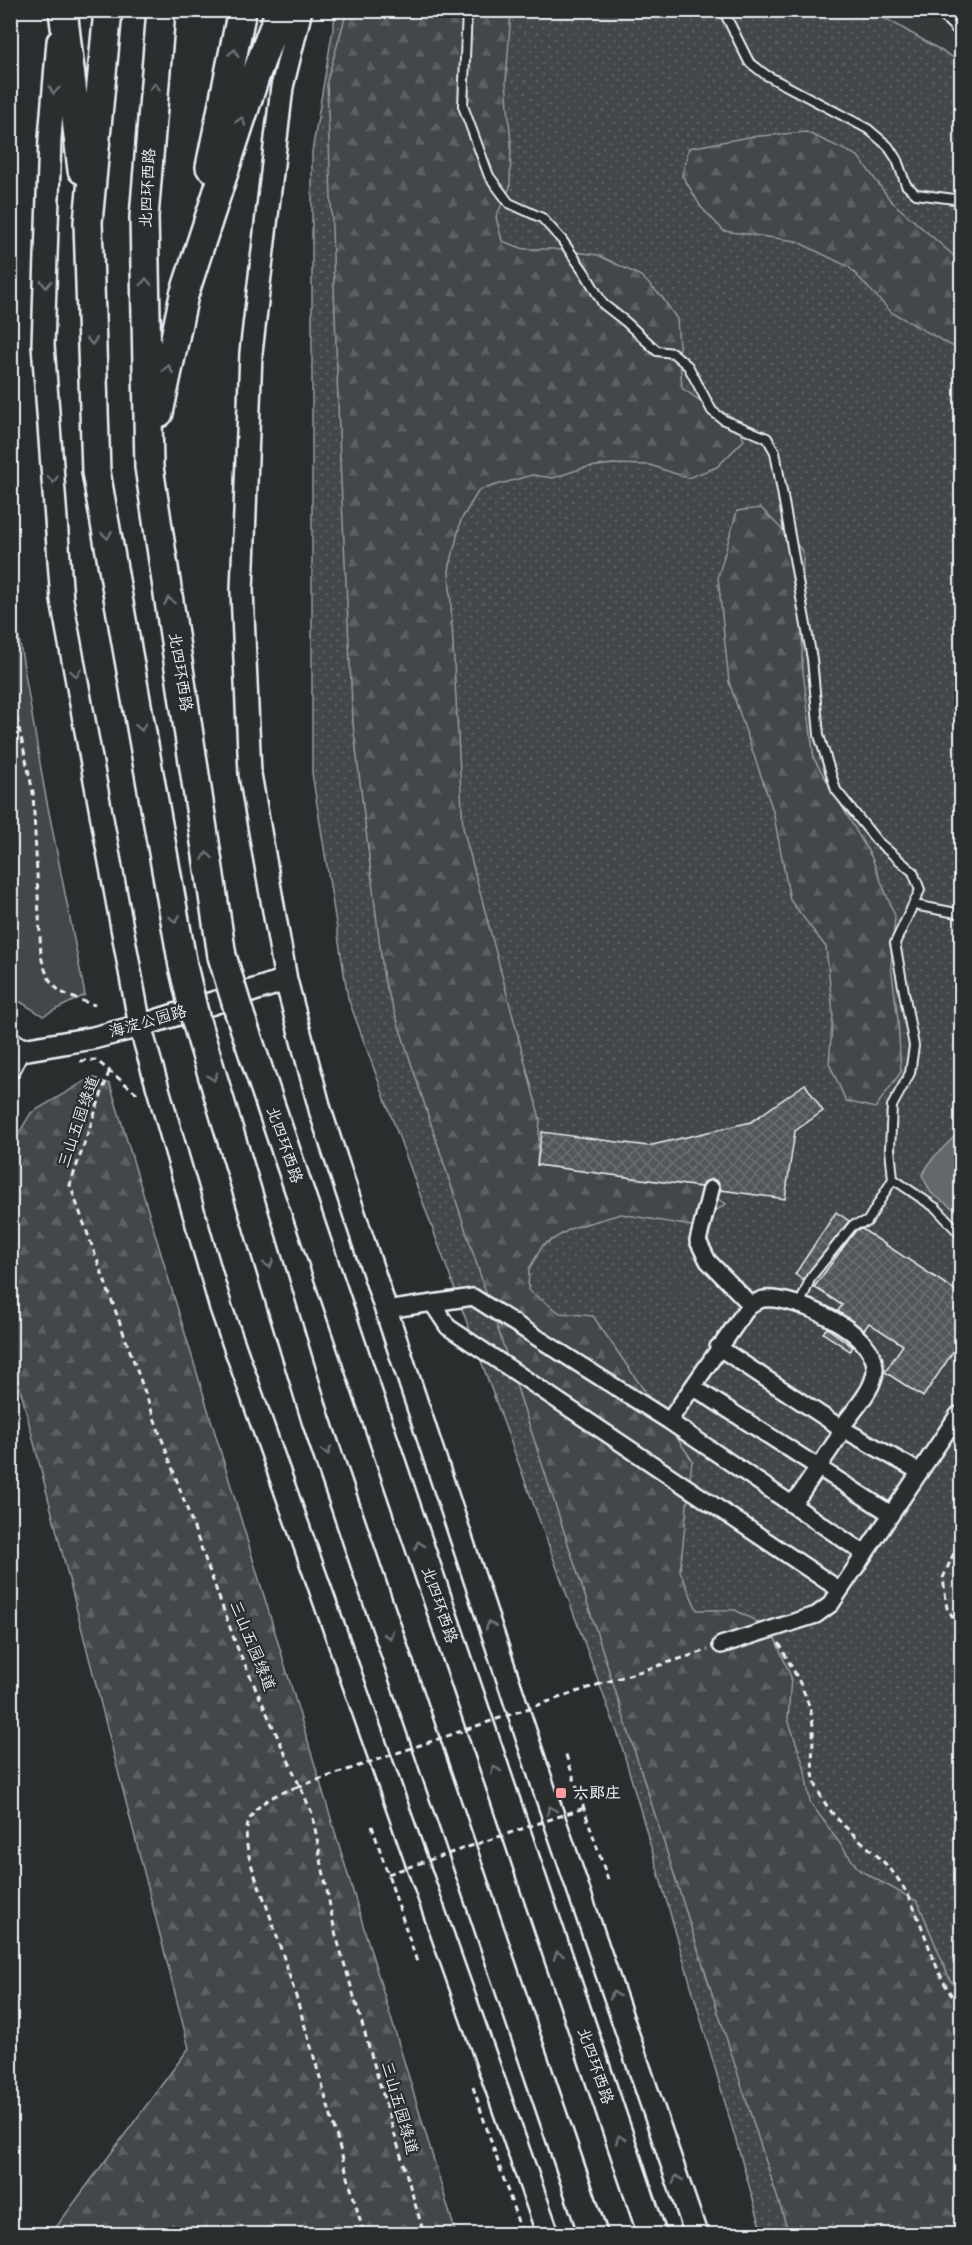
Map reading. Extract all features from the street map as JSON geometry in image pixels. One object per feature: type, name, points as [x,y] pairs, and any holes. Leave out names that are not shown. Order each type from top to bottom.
[{"type":"highway","points":[[62,10],[88,222],[96,472],[183,966],[196,1021],[316,1420],[593,2235]]},
{"type":"highway","points":[[88,222],[108,10]]},
{"type":"highway","name":"北四环西路","points":[[161,10],[144,217],[149,467],[222,956],[652,2235]]},
{"type":"highway","points":[[149,467],[242,10]]},
{"type":"highway","points":[[184,295],[256,74],[280,10]]},
{"type":"street","points":[[62,10],[50,138],[44,345],[62,600],[140,1026],[220,1308],[548,2235]]},
{"type":"street","points":[[301,10],[282,87],[251,353],[242,591],[250,774],[286,980],[321,1113],[551,1810],[696,2235]]},
{"type":"street","name":"海淀公园路","points":[[16,1046],[93,1038],[140,1026],[286,980]]},
{"type":"street","points":[[10,1073],[16,1046]]},
{"type":"street","points":[[711,1189],[698,1241],[708,1261],[751,1305]]},
{"type":"street","points":[[386,1310],[474,1297],[669,1422],[865,1554]]},
{"type":"street","points":[[669,1422],[738,1317],[751,1305],[763,1299],[800,1304],[819,1311],[837,1323],[864,1342],[872,1352],[876,1366],[875,1378],[841,1428],[838,1438],[790,1503]]},
{"type":"street","points":[[432,1303],[448,1327],[840,1590]]},
{"type":"street","points":[[718,1347],[841,1428],[920,1472]]},
{"type":"street","points":[[693,1387],[891,1514]]},
{"type":"street","points":[[721,1645],[816,1615],[831,1604],[960,1412]]},
{"type":"lane","points":[[466,10],[463,106],[489,176],[509,203],[542,218],[549,225],[585,273],[603,304],[657,351],[673,353],[688,366],[712,411],[724,420],[767,438],[775,452],[810,648],[819,735],[836,790],[877,841],[913,872],[920,890],[896,943],[914,1046],[910,1073],[892,1106],[890,1149],[893,1179],[867,1222],[853,1225],[811,1277],[800,1304]]},
{"type":"lane","points":[[723,10],[749,62],[766,75],[868,129],[888,146],[897,160],[906,185],[916,194],[962,200]]},
{"type":"lane","points":[[938,10],[962,36]]},
{"type":"lane","points":[[914,905],[962,914]]},
{"type":"lane","points":[[893,1179],[936,1208],[962,1236]]},
{"type":"path","points":[[10,687],[33,792],[41,956],[46,975],[54,989],[95,1005]]},
{"type":"path","name":"三山五园绿道","points":[[142,1098],[109,1072],[70,1185],[237,1647],[312,1813],[335,1932],[424,2235]]},
{"type":"path","points":[[962,1534],[943,1578],[948,1608],[962,1630]]},
{"type":"path","points":[[771,1629],[806,1695],[812,1720],[810,1749],[818,1791],[849,1830],[894,1874],[904,1889],[943,1983],[962,2009]]},
{"type":"path","points":[[364,2235],[292,1979],[248,1848],[248,1824],[260,1804],[297,1787],[721,1645]]},
{"type":"path","points":[[566,1755],[609,1883]]},
{"type":"path","points":[[366,1760],[369,1771]]},
{"type":"path","points":[[388,1874],[584,1808]]},
{"type":"path","points":[[372,1826],[417,1962]]},
{"type":"path","points":[[399,1862],[403,1873]]},
{"type":"path","points":[[470,2076],[522,2235]]},
{"type":"shaded area","points":[[873,11],[961,11],[961,62]]},
{"type":"shaded area","points":[[961,951],[961,984],[955,968]]},
{"type":"shaded area","points":[[961,1130],[961,1214],[931,1193],[922,1175],[933,1158]]},
{"type":"green space","points":[[336,11],[873,11],[961,62],[961,2234],[763,2234],[620,1740],[348,998],[312,773],[312,152]]},
{"type":"green space","points":[[347,11],[511,11],[506,82],[511,144],[510,187],[496,217],[502,241],[524,249],[552,249],[598,255],[641,276],[662,297],[677,319],[682,388],[705,404],[733,417],[744,440],[717,467],[688,478],[650,465],[612,464],[583,468],[553,478],[532,475],[479,490],[461,520],[449,570],[463,828],[540,1119],[537,1164],[699,1187],[726,1204],[691,1226],[621,1214],[572,1228],[543,1245],[529,1269],[528,1290],[560,1313],[593,1316],[692,1460],[680,1571],[697,1610],[735,1610],[771,1629],[791,1677],[788,1719],[804,1766],[810,1802],[859,1870],[918,1902],[950,1980],[961,1994],[961,2234],[789,2234],[586,1599],[384,980],[353,724],[340,461],[327,81]]},
{"type":"green space","points":[[806,132],[858,156],[891,201],[961,262],[961,351],[891,312],[849,267],[796,241],[724,231],[701,207],[682,175],[689,148],[749,137]]},
{"type":"green space","points":[[761,508],[803,551],[802,664],[814,759],[871,856],[895,916],[891,966],[898,1020],[901,1072],[875,1108],[846,1101],[829,1063],[833,1014],[826,947],[790,900],[773,811],[729,682],[718,577],[737,511]]},
{"type":"green space","points":[[11,536],[19,638],[44,787],[85,995],[43,1016],[11,996]]},
{"type":"green space","points":[[92,1077],[110,1084],[456,2234],[51,2234],[189,2048],[11,1353],[11,1146],[31,1113]]},
{"type":"building","points":[[805,1084],[823,1111],[795,1131],[785,1199],[721,1190],[718,1182],[713,1179],[704,1182],[701,1187],[537,1165],[542,1132],[648,1146],[751,1122]]},
{"type":"building","points":[[836,1212],[849,1221],[803,1280],[795,1274]]},
{"type":"building","points":[[862,1229],[962,1295],[962,1338],[923,1397],[885,1372],[903,1345],[869,1323],[864,1330],[838,1311],[842,1305],[814,1287],[856,1230]]},
{"type":"building","points":[[827,1328],[853,1347],[850,1351],[823,1333]]},
{"type":"place","name":"六郎庄","points":[[561,1793]]}]
